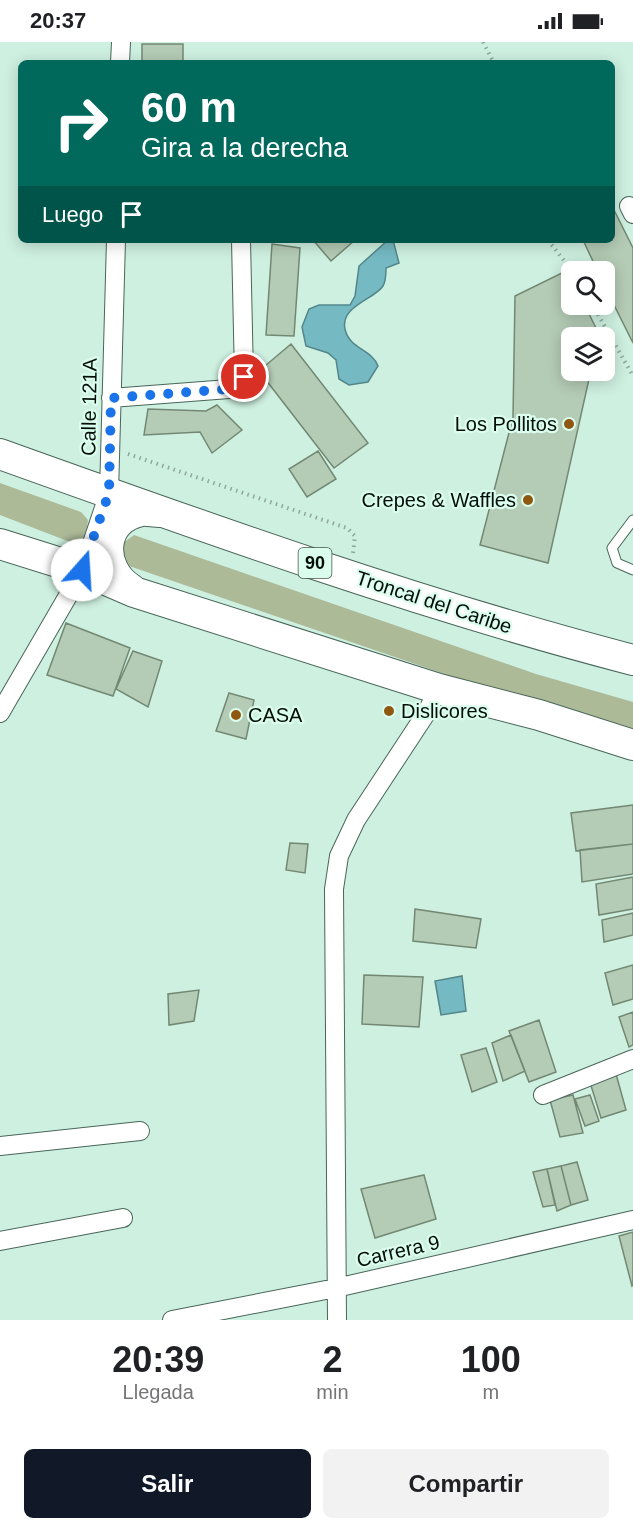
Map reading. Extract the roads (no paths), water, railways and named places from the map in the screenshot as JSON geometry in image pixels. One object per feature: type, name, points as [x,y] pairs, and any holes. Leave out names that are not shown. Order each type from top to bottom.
[{"type":"highway","name":"Troncal del Caribe","points":[[0,454],[159,512],[513,629],[633,660]]},
{"type":"highway","points":[[134,592],[119,582],[109,566],[107,548],[112,531],[124,518],[133,514],[141,511],[159,512]]},
{"type":"highway","points":[[0,544],[82,570],[134,592],[439,689],[539,715],[633,746]]},
{"type":"street","points":[[120,60],[121,42]]},
{"type":"street","name":"Calle 121A","points":[[0,713],[82,570],[109,493],[116,243]]},
{"type":"street","points":[[111,398],[221,390],[241,385],[244,377],[241,243]]},
{"type":"street","points":[[337,1320],[334,889],[339,856],[356,820],[425,716],[439,689]]},
{"type":"street","points":[[543,1095],[633,1059]]},
{"type":"street","points":[[0,1146],[140,1131]]},
{"type":"street","points":[[0,1241],[123,1218]]},
{"type":"street","name":"Carrera 9","points":[[172,1320],[336,1288],[633,1220]]},
{"type":"lane","points":[[633,519],[612,548],[617,563],[633,570]]},
{"type":"water","points":[[385,243],[394,243],[399,263],[386,268],[383,286],[353,309],[345,321],[347,336],[371,356],[378,366],[368,382],[349,385],[339,379],[336,360],[328,353],[306,346],[302,327],[309,309],[319,305],[350,305],[355,296],[359,266]]},
{"type":"water","points":[[462,976],[466,1011],[441,1015],[435,981]]},
{"type":"place","name":"Los Pollitos","points":[[569,424]]},
{"type":"place","name":"Crepes & Waffles","points":[[528,500]]},
{"type":"place","name":"Dislicores","points":[[389,711]]},
{"type":"place","name":"CASA","points":[[236,715]]}]
